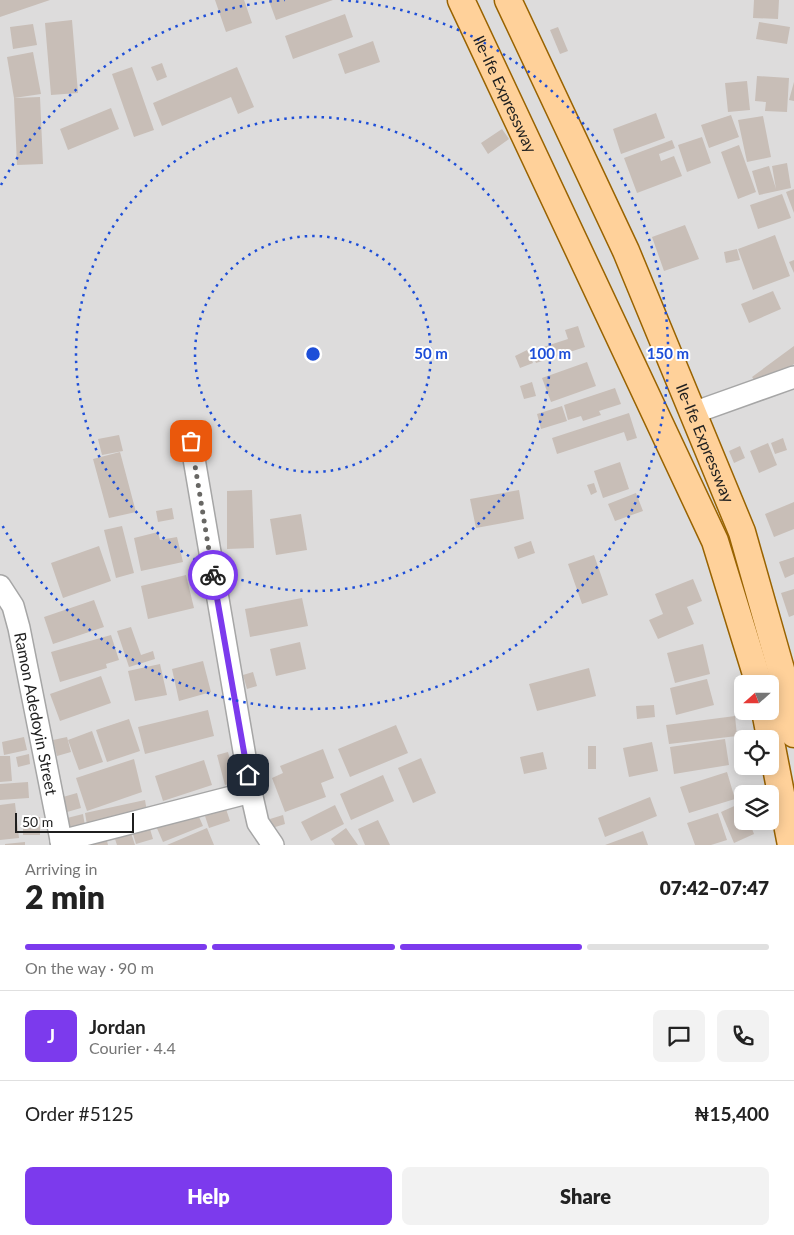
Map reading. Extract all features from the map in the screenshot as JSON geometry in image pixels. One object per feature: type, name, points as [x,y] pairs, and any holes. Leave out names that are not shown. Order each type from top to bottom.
[{"type":"main road","name":"Ile-Ife Expressway","points":[[461,0],[715,541],[756,675]]},
{"type":"main road","name":"Ile-Ife Expressway","points":[[508,0],[626,251],[742,532],[784,680],[794,734]]},
{"type":"main road","points":[[767,720],[791,845]]},
{"type":"street","points":[[693,413],[794,377]]},
{"type":"street","points":[[191,441],[251,792],[258,823],[273,845]]},
{"type":"street","name":"Ramon Adedoyin Street","points":[[0,586],[13,606],[19,628],[61,843]]},
{"type":"street","points":[[61,843],[251,792]]},
{"type":"shaded area","points":[[0,0],[794,0],[794,845],[0,845]]},
{"type":"building","points":[[0,0],[50,0],[0,17]]},
{"type":"building","points":[[215,0],[244,0],[252,23],[226,32]]},
{"type":"building","points":[[333,0],[276,20],[269,1]]},
{"type":"building","points":[[754,0],[779,0],[778,19],[753,18]]},
{"type":"building","points":[[345,14],[353,37],[293,59],[285,36]]},
{"type":"building","points":[[72,20],[78,93],[51,95],[45,23]]},
{"type":"building","points":[[759,22],[790,27],[787,44],[756,39]]},
{"type":"building","points":[[33,24],[37,45],[13,49],[10,27]]},
{"type":"building","points":[[558,27],[568,51],[560,54],[550,30]]},
{"type":"building","points":[[373,41],[380,62],[345,74],[338,54]]},
{"type":"building","points":[[33,52],[41,94],[14,98],[7,57]]},
{"type":"building","points":[[162,63],[167,77],[157,81],[151,67]]},
{"type":"building","points":[[132,67],[154,130],[134,137],[112,74]]},
{"type":"building","points":[[237,67],[254,107],[238,114],[231,97],[162,126],[153,103]]},
{"type":"building","points":[[757,76],[789,78],[787,112],[765,111],[766,102],[755,101]]},
{"type":"building","points":[[747,81],[750,110],[728,112],[725,83]]},
{"type":"building","points":[[794,82],[794,101],[789,100]]},
{"type":"building","points":[[40,97],[43,164],[17,165],[14,98]]},
{"type":"building","points":[[111,108],[119,129],[68,150],[60,129]]},
{"type":"building","points":[[656,113],[665,138],[621,154],[613,129]]},
{"type":"building","points":[[731,115],[739,137],[709,148],[701,125]]},
{"type":"building","points":[[763,116],[771,157],[747,162],[738,120]]},
{"type":"building","points":[[502,129],[509,139],[488,154],[481,143]]},
{"type":"building","points":[[702,137],[711,163],[687,172],[678,145]]},
{"type":"building","points":[[672,140],[675,148],[659,154],[661,161],[674,156],[682,176],[637,193],[624,158]]},
{"type":"building","points":[[739,145],[756,192],[738,199],[721,152]]},
{"type":"building","points":[[787,163],[791,188],[759,195],[752,171],[769,166],[776,189],[772,166]]},
{"type":"building","points":[[794,189],[794,213],[786,192]]},
{"type":"building","points":[[782,194],[791,218],[758,229],[750,205]]},
{"type":"building","points":[[685,225],[699,259],[664,271],[652,237]]},
{"type":"building","points":[[775,235],[790,276],[753,290],[738,249]]},
{"type":"building","points":[[737,249],[740,260],[726,263],[724,252]]},
{"type":"building","points":[[794,260],[794,273],[789,262]]},
{"type":"building","points":[[773,291],[781,309],[749,323],[741,304]]},
{"type":"building","points":[[578,326],[585,347],[536,363],[531,351],[568,339],[565,330]]},
{"type":"building","points":[[794,346],[794,364],[761,389],[752,377]]},
{"type":"building","points":[[527,350],[533,363],[520,368],[515,356]]},
{"type":"building","points":[[587,362],[596,386],[551,402],[542,378]]},
{"type":"building","points":[[532,382],[536,396],[524,399],[520,386]]},
{"type":"building","points":[[615,388],[621,404],[599,411],[601,415],[583,421],[581,416],[568,420],[564,405]]},
{"type":"building","points":[[562,406],[567,421],[541,429],[537,414]]},
{"type":"building","points":[[629,413],[637,438],[627,441],[624,432],[557,454],[552,438]]},
{"type":"building","points":[[119,435],[123,451],[102,455],[98,439]]},
{"type":"building","points":[[783,438],[787,450],[775,454],[771,443]]},
{"type":"building","points":[[768,443],[777,465],[759,473],[750,451]]},
{"type":"building","points":[[740,446],[745,458],[734,463],[729,451]]},
{"type":"building","points":[[120,452],[136,512],[109,518],[93,459]]},
{"type":"building","points":[[620,462],[629,489],[603,498],[594,471]]},
{"type":"building","points":[[594,483],[597,492],[591,495],[587,485]]},
{"type":"building","points":[[252,490],[254,548],[227,549],[227,491]]},
{"type":"building","points":[[519,490],[524,519],[476,528],[470,499]]},
{"type":"building","points":[[636,493],[643,511],[615,521],[608,504]]},
{"type":"building","points":[[794,502],[794,529],[774,537],[765,514]]},
{"type":"building","points":[[172,508],[174,519],[158,522],[156,511]]},
{"type":"building","points":[[301,514],[307,550],[276,555],[270,519]]},
{"type":"building","points":[[122,526],[134,573],[116,578],[104,530]]},
{"type":"building","points":[[158,532],[160,540],[177,537],[183,562],[141,571],[134,538]]},
{"type":"building","points":[[531,541],[535,553],[518,559],[514,547]]},
{"type":"building","points":[[99,546],[111,581],[63,598],[51,563]]},
{"type":"building","points":[[594,555],[608,595],[582,604],[568,564]]},
{"type":"building","points":[[794,557],[794,574],[785,578],[779,562]]},
{"type":"building","points":[[186,575],[194,608],[148,619],[141,586]]},
{"type":"building","points":[[693,579],[702,601],[687,607],[694,624],[658,639],[649,620],[663,614],[655,594]]},
{"type":"building","points":[[794,589],[794,615],[789,617],[781,593]]},
{"type":"building","points":[[302,598],[308,626],[250,637],[245,609]]},
{"type":"building","points":[[94,600],[104,627],[53,644],[44,617]]},
{"type":"building","points":[[131,627],[141,655],[153,651],[155,659],[129,667],[117,631]]},
{"type":"building","points":[[111,635],[119,660],[106,664],[107,668],[60,682],[51,652]]},
{"type":"building","points":[[300,642],[306,669],[276,676],[270,649]]},
{"type":"building","points":[[703,644],[710,674],[675,683],[667,653]]},
{"type":"building","points":[[203,661],[211,692],[179,701],[172,669]]},
{"type":"building","points":[[160,664],[167,695],[135,701],[128,671]]},
{"type":"building","points":[[589,668],[596,696],[537,711],[529,684]]},
{"type":"building","points":[[253,672],[257,686],[247,689],[243,675]]},
{"type":"building","points":[[101,676],[111,703],[60,721],[50,694]]},
{"type":"building","points":[[707,679],[714,705],[676,715],[670,688]]},
{"type":"building","points":[[654,705],[655,717],[637,719],[636,706]]},
{"type":"building","points":[[208,710],[214,736],[145,754],[138,727]]},
{"type":"building","points":[[734,716],[736,730],[734,730],[734,736],[669,744],[666,725]]},
{"type":"building","points":[[129,719],[140,751],[107,762],[96,730]]},
{"type":"building","points":[[396,725],[408,753],[350,777],[338,749]]},
{"type":"building","points":[[92,731],[103,762],[79,770],[68,740]]},
{"type":"building","points":[[24,737],[27,750],[4,755],[2,742]]},
{"type":"building","points":[[67,737],[71,752],[57,756],[53,740]]},
{"type":"building","points":[[725,739],[729,765],[674,774],[670,747]]},
{"type":"building","points":[[652,742],[658,771],[629,777],[623,748]]},
{"type":"building","points":[[588,746],[596,746],[596,769],[588,769]]},
{"type":"building","points":[[323,749],[334,778],[321,783],[326,797],[285,812],[272,778],[283,773],[280,766]]},
{"type":"building","points":[[228,752],[236,782],[225,785],[217,755]]},
{"type":"building","points":[[543,752],[547,769],[524,774],[520,757]]},
{"type":"building","points":[[29,754],[30,764],[18,767],[16,757]]},
{"type":"building","points":[[0,756],[10,756],[12,781],[0,782]]},
{"type":"building","points":[[421,758],[436,793],[413,803],[398,768]]},
{"type":"building","points":[[134,759],[142,792],[87,811],[76,778]]},
{"type":"building","points":[[204,760],[212,785],[163,801],[155,776]]},
{"type":"building","points":[[727,772],[734,799],[689,813],[680,787]]},
{"type":"building","points":[[383,775],[394,801],[351,820],[340,794]]},
{"type":"building","points":[[28,782],[29,798],[0,800],[0,784]]},
{"type":"building","points":[[77,793],[81,808],[67,812],[63,797]]},
{"type":"building","points":[[650,797],[657,816],[605,837],[598,818]]},
{"type":"building","points":[[145,800],[147,812],[87,825],[85,813]]},
{"type":"building","points":[[15,803],[19,838],[0,840],[0,805]]},
{"type":"building","points":[[335,805],[344,824],[311,841],[301,822]]},
{"type":"building","points":[[734,806],[734,830],[752,830],[754,834],[734,843],[721,812]]},
{"type":"building","points":[[226,809],[230,821],[209,828],[205,816]]},
{"type":"building","points":[[196,810],[203,826],[163,842],[156,826]]},
{"type":"building","points":[[718,813],[727,840],[711,845],[695,845],[687,823]]},
{"type":"building","points":[[83,814],[85,826],[70,830],[67,818]]},
{"type":"building","points":[[283,815],[285,824],[272,828],[270,819]]},
{"type":"building","points":[[40,817],[40,835],[23,835],[23,818]]},
{"type":"building","points":[[378,820],[390,845],[365,845],[358,829]]},
{"type":"building","points":[[207,828],[214,845],[167,845]]},
{"type":"building","points":[[346,828],[358,845],[335,845],[331,839]]},
{"type":"building","points":[[150,829],[153,839],[136,844],[133,834]]},
{"type":"building","points":[[643,831],[648,845],[605,845]]},
{"type":"building","points":[[131,833],[135,845],[117,845],[115,839]]},
{"type":"building","points":[[107,841],[108,845],[91,845],[91,844]]},
{"type":"building","points":[[25,842],[25,845],[5,845],[5,844]]},
{"type":"way so far","points":[[191,441],[213,575]]},
{"type":"route","points":[[213,575],[248,775]]}]
